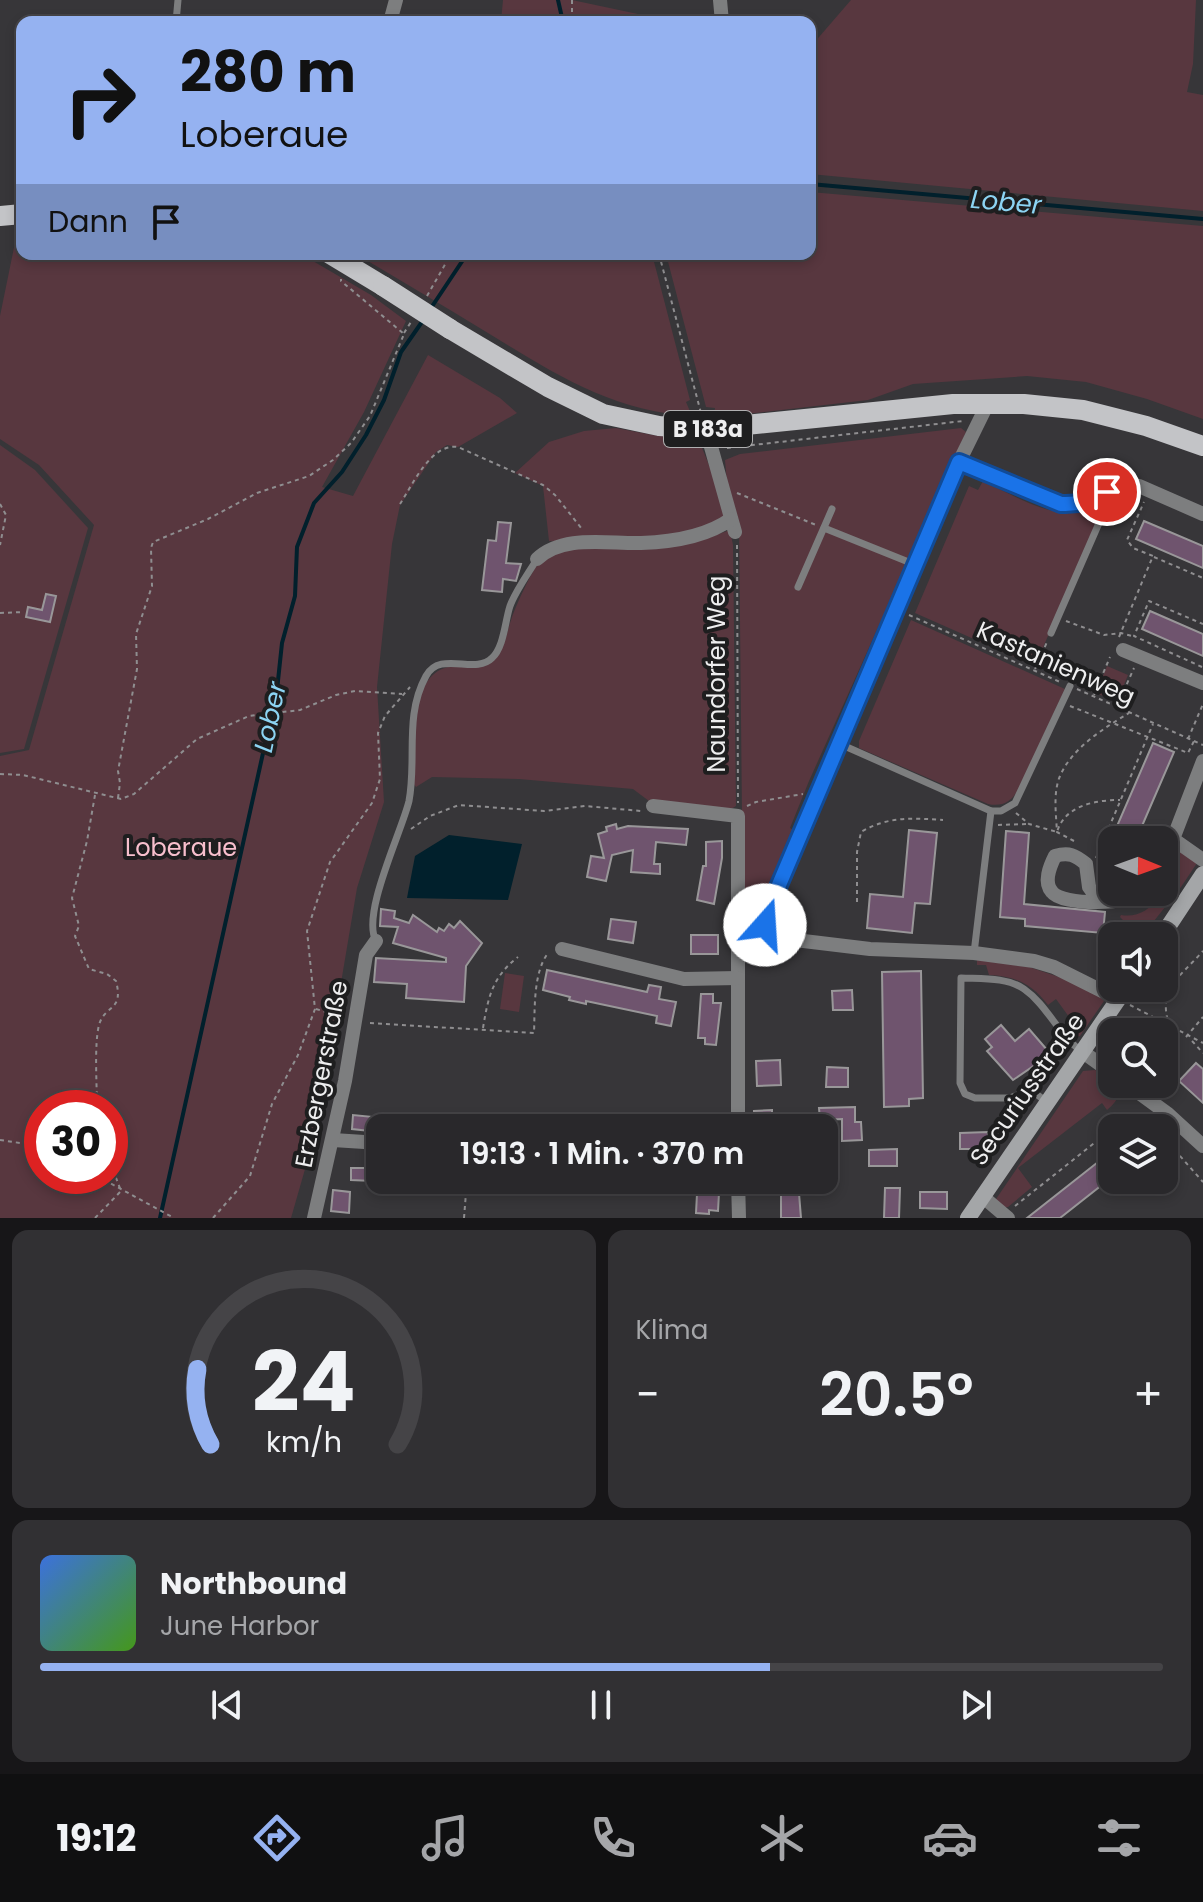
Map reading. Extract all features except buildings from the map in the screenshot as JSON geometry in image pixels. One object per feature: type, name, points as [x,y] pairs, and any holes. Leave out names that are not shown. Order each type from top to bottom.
[{"type":"main road","name":"B 183a","points":[[340,260],[548,387],[603,414],[659,426],[706,429],[953,404],[984,412],[1083,410],[1146,426],[1203,446]]},
{"type":"street","points":[[984,412],[959,462],[770,906],[765,925],[787,939],[870,949],[1011,956],[1054,967],[1098,984]]},
{"type":"street","points":[[537,559],[556,547],[574,543],[645,543],[733,526],[706,429]]},
{"type":"street","points":[[959,462],[1061,504],[1089,501],[1128,485],[1148,490],[1203,514]]},
{"type":"street","points":[[1123,650],[1203,683]]},
{"type":"street","points":[[1178,826],[1203,761]]},
{"type":"street","points":[[653,806],[738,816],[738,1114]]},
{"type":"street","points":[[1178,842],[1203,860]]},
{"type":"street","points":[[1098,900],[1089,887],[1086,864],[1075,855],[1065,853],[1055,856],[1048,877],[1054,896],[1098,901]]},
{"type":"street","points":[[1171,922],[1203,874]]},
{"type":"street","name":"Erzbergerstraße","points":[[314,1218],[333,1140],[366,955],[376,941]]},
{"type":"street","points":[[562,949],[684,979],[738,978]]},
{"type":"street","name":"Securiusstraße","points":[[968,1218],[1117,1002]]},
{"type":"street","points":[[1083,1052],[1098,1063]]},
{"type":"street","points":[[1146,1098],[1203,1146]]},
{"type":"street","points":[[333,1140],[366,1142]]},
{"type":"street","points":[[738,1194],[739,1218]]},
{"type":"street","points":[[982,1196],[1006,1216]]},
{"type":"lane","points":[[1051,633],[1106,507],[1107,492]]},
{"type":"lane","points":[[798,587],[832,509]]},
{"type":"lane","points":[[824,528],[916,565]]},
{"type":"lane","points":[[376,941],[373,936],[375,910],[389,854],[409,800],[411,723],[418,690],[428,671],[439,665],[482,663],[492,658],[499,647],[511,604],[537,559]]},
{"type":"lane","points":[[840,744],[991,811],[1001,811],[1015,803],[1070,686]]},
{"type":"lane","points":[[974,953],[991,811]]},
{"type":"lane","points":[[1048,1103],[1035,1093],[1025,1092],[1010,1098],[975,1098],[965,1094],[960,1083],[961,978],[996,980],[1023,988],[1071,1043],[1083,1052]]},
{"type":"path","points":[[661,260],[706,429]]},
{"type":"path","points":[[118,798],[118,771],[137,669],[136,634],[152,586],[153,542],[208,519],[257,493],[309,476],[351,443],[370,416],[404,334],[341,281],[342,272]]},
{"type":"path","points":[[712,450],[984,412]]},
{"type":"path","points":[[400,504],[436,452],[447,445],[458,447],[543,485],[597,544]]},
{"type":"path","points":[[721,486],[824,528]]},
{"type":"path","points":[[1148,490],[1127,540],[1133,548],[1203,578]]},
{"type":"path","points":[[0,504],[6,515],[0,545]]},
{"type":"path","name":"Naundorfer Weg","points":[[733,526],[738,554],[738,810],[756,802],[820,791]]},
{"type":"path","points":[[1093,696],[1153,556]]},
{"type":"path","points":[[1134,636],[1149,601],[1203,624]]},
{"type":"path","name":"Kastanienweg","points":[[897,610],[1203,745]]},
{"type":"path","points":[[0,613],[24,612]]},
{"type":"path","points":[[1058,617],[1104,635],[1121,633],[1134,636],[1203,668]]},
{"type":"path","points":[[1035,671],[1051,633]]},
{"type":"path","points":[[1117,707],[1139,657]]},
{"type":"path","points":[[213,1218],[250,1176],[272,1104],[298,1055],[315,1009],[307,931],[330,862],[372,803],[380,779],[378,733],[385,716],[428,671]]},
{"type":"path","points":[[0,774],[23,775],[118,798],[134,794],[197,739],[249,716],[300,710],[336,695],[355,691],[403,695]]},
{"type":"path","points":[[1062,702],[1147,739],[1155,739],[1188,753],[1194,741]]},
{"type":"path","points":[[1188,739],[1203,704]]},
{"type":"path","points":[[1057,832],[1056,801],[1060,776],[1077,752],[1130,712]]},
{"type":"path","points":[[1086,864],[1096,859],[1153,723]]},
{"type":"path","points":[[95,793],[87,841],[72,898],[79,926],[75,936],[89,969],[107,974],[116,981],[119,992],[117,1002],[99,1026],[97,1090]]},
{"type":"path","points":[[1057,832],[1059,825],[1075,809],[1095,802],[1121,800]]},
{"type":"path","points":[[396,840],[430,816],[459,805],[544,811],[585,806],[644,811],[653,806]]},
{"type":"path","points":[[1010,807],[1029,824]]},
{"type":"path","points":[[857,902],[857,852],[861,832],[877,823],[908,817],[943,820]]},
{"type":"path","points":[[989,825],[1029,824],[1057,832],[1077,843]]},
{"type":"path","points":[[315,1009],[355,1020],[534,1033],[537,992],[544,958],[548,953],[562,949]]},
{"type":"path","points":[[1168,1018],[1164,1005],[1166,994],[1203,951]]},
{"type":"path","points":[[483,1029],[491,989],[506,966],[518,957]]},
{"type":"path","points":[[1133,1002],[1156,1018]]},
{"type":"path","points":[[1186,1037],[1203,1017]]},
{"type":"path","points":[[1178,1033],[1203,1043]]},
{"type":"path","points":[[1192,1040],[1203,1053]]},
{"type":"path","points":[[0,1140],[24,1145]]},
{"type":"path","points":[[1006,1216],[1098,1141]]},
{"type":"path","points":[[1178,1154],[1203,1182]]},
{"type":"path","points":[[95,1218],[118,1194]]},
{"type":"path","points":[[127,1194],[174,1218]]},
{"type":"path","points":[[464,1218],[466,1194]]},
{"type":"green space","points":[[503,0],[572,0],[647,16],[502,16]]},
{"type":"green space","points":[[851,0],[1196,0],[1193,64],[1187,92],[1203,95],[1203,211],[816,175],[816,41]]},
{"type":"green space","points":[[816,193],[1203,226],[1203,419],[1086,382],[1027,376],[913,384],[868,400],[713,418],[715,408],[706,407],[668,260],[816,260]]},
{"type":"green space","name":"Loberaue","points":[[16,238],[16,260],[311,260],[371,295],[406,321],[364,412],[322,487],[353,496],[428,355],[500,398],[517,413],[458,447],[447,445],[436,452],[400,505],[392,544],[377,687],[384,802],[357,888],[316,1131],[291,1218],[0,1218],[0,756],[29,750],[94,525],[39,465],[0,439],[0,316]]},
{"type":"green space","points":[[366,260],[654,260],[690,400],[686,402],[692,416],[635,407],[608,398],[533,360]]},
{"type":"green space","points":[[616,428],[658,436],[698,438],[731,519],[707,538],[730,530],[733,545],[736,806],[731,809],[649,801],[633,789],[519,779],[432,777],[416,787],[413,783],[416,710],[430,678],[442,669],[490,663],[502,647],[516,607],[537,565],[548,555],[574,543],[549,541],[543,486],[515,473],[549,442],[584,431]]},
{"type":"green space","points":[[961,428],[966,432],[809,781],[790,828],[797,832],[759,920],[743,916],[739,521],[727,483],[725,460],[740,454]]},
{"type":"green space","points":[[0,445],[35,470],[88,528],[24,749],[0,753]]},
{"type":"green space","points":[[983,481],[1053,511],[1082,512],[1097,507],[1098,520],[1035,666],[915,613],[969,486],[978,490]]},
{"type":"green space","points":[[911,620],[1065,689],[1018,790],[1006,803],[988,804],[859,748],[859,741]]},
{"type":"green space","points":[[1107,666],[1128,675],[1117,702],[1096,693]]},
{"type":"green space","points":[[1178,850],[1197,863],[1178,891]]},
{"type":"green space","points":[[1166,906],[1153,922],[1125,922],[1120,917],[1142,912],[1150,907]]},
{"type":"green space","points":[[977,960],[1029,967],[1098,994],[1098,1002],[1103,1002],[1080,1036],[1076,1037],[1065,1026],[1072,1021],[1056,999],[1048,1005],[1022,982],[989,975],[986,965],[977,965]]},
{"type":"green space","points":[[505,973],[524,976],[519,1012],[500,1009]]},
{"type":"green space","points":[[1083,1071],[1098,1072],[1098,1098],[1116,1098],[1115,1101],[1107,1110],[1102,1103],[1018,1168],[1032,1187],[1008,1207],[1001,1208],[994,1202]]},
{"type":"water","points":[[449,835],[522,844],[508,900],[407,898],[415,856]]},
{"type":"waterway","points":[[558,0],[562,16]]},
{"type":"waterway","name":"Lober","points":[[816,185],[1203,219]]},
{"type":"waterway","name":"Lober","points":[[431,308],[463,260]]},
{"type":"waterway","name":"Lober","points":[[160,1218],[277,690],[282,643],[295,596],[297,547],[314,503],[342,472],[366,435],[384,400],[401,352],[424,319]]},
{"type":"route","points":[[765,925],[770,906],[959,462],[1061,504],[1074,505],[1107,492]]}]
